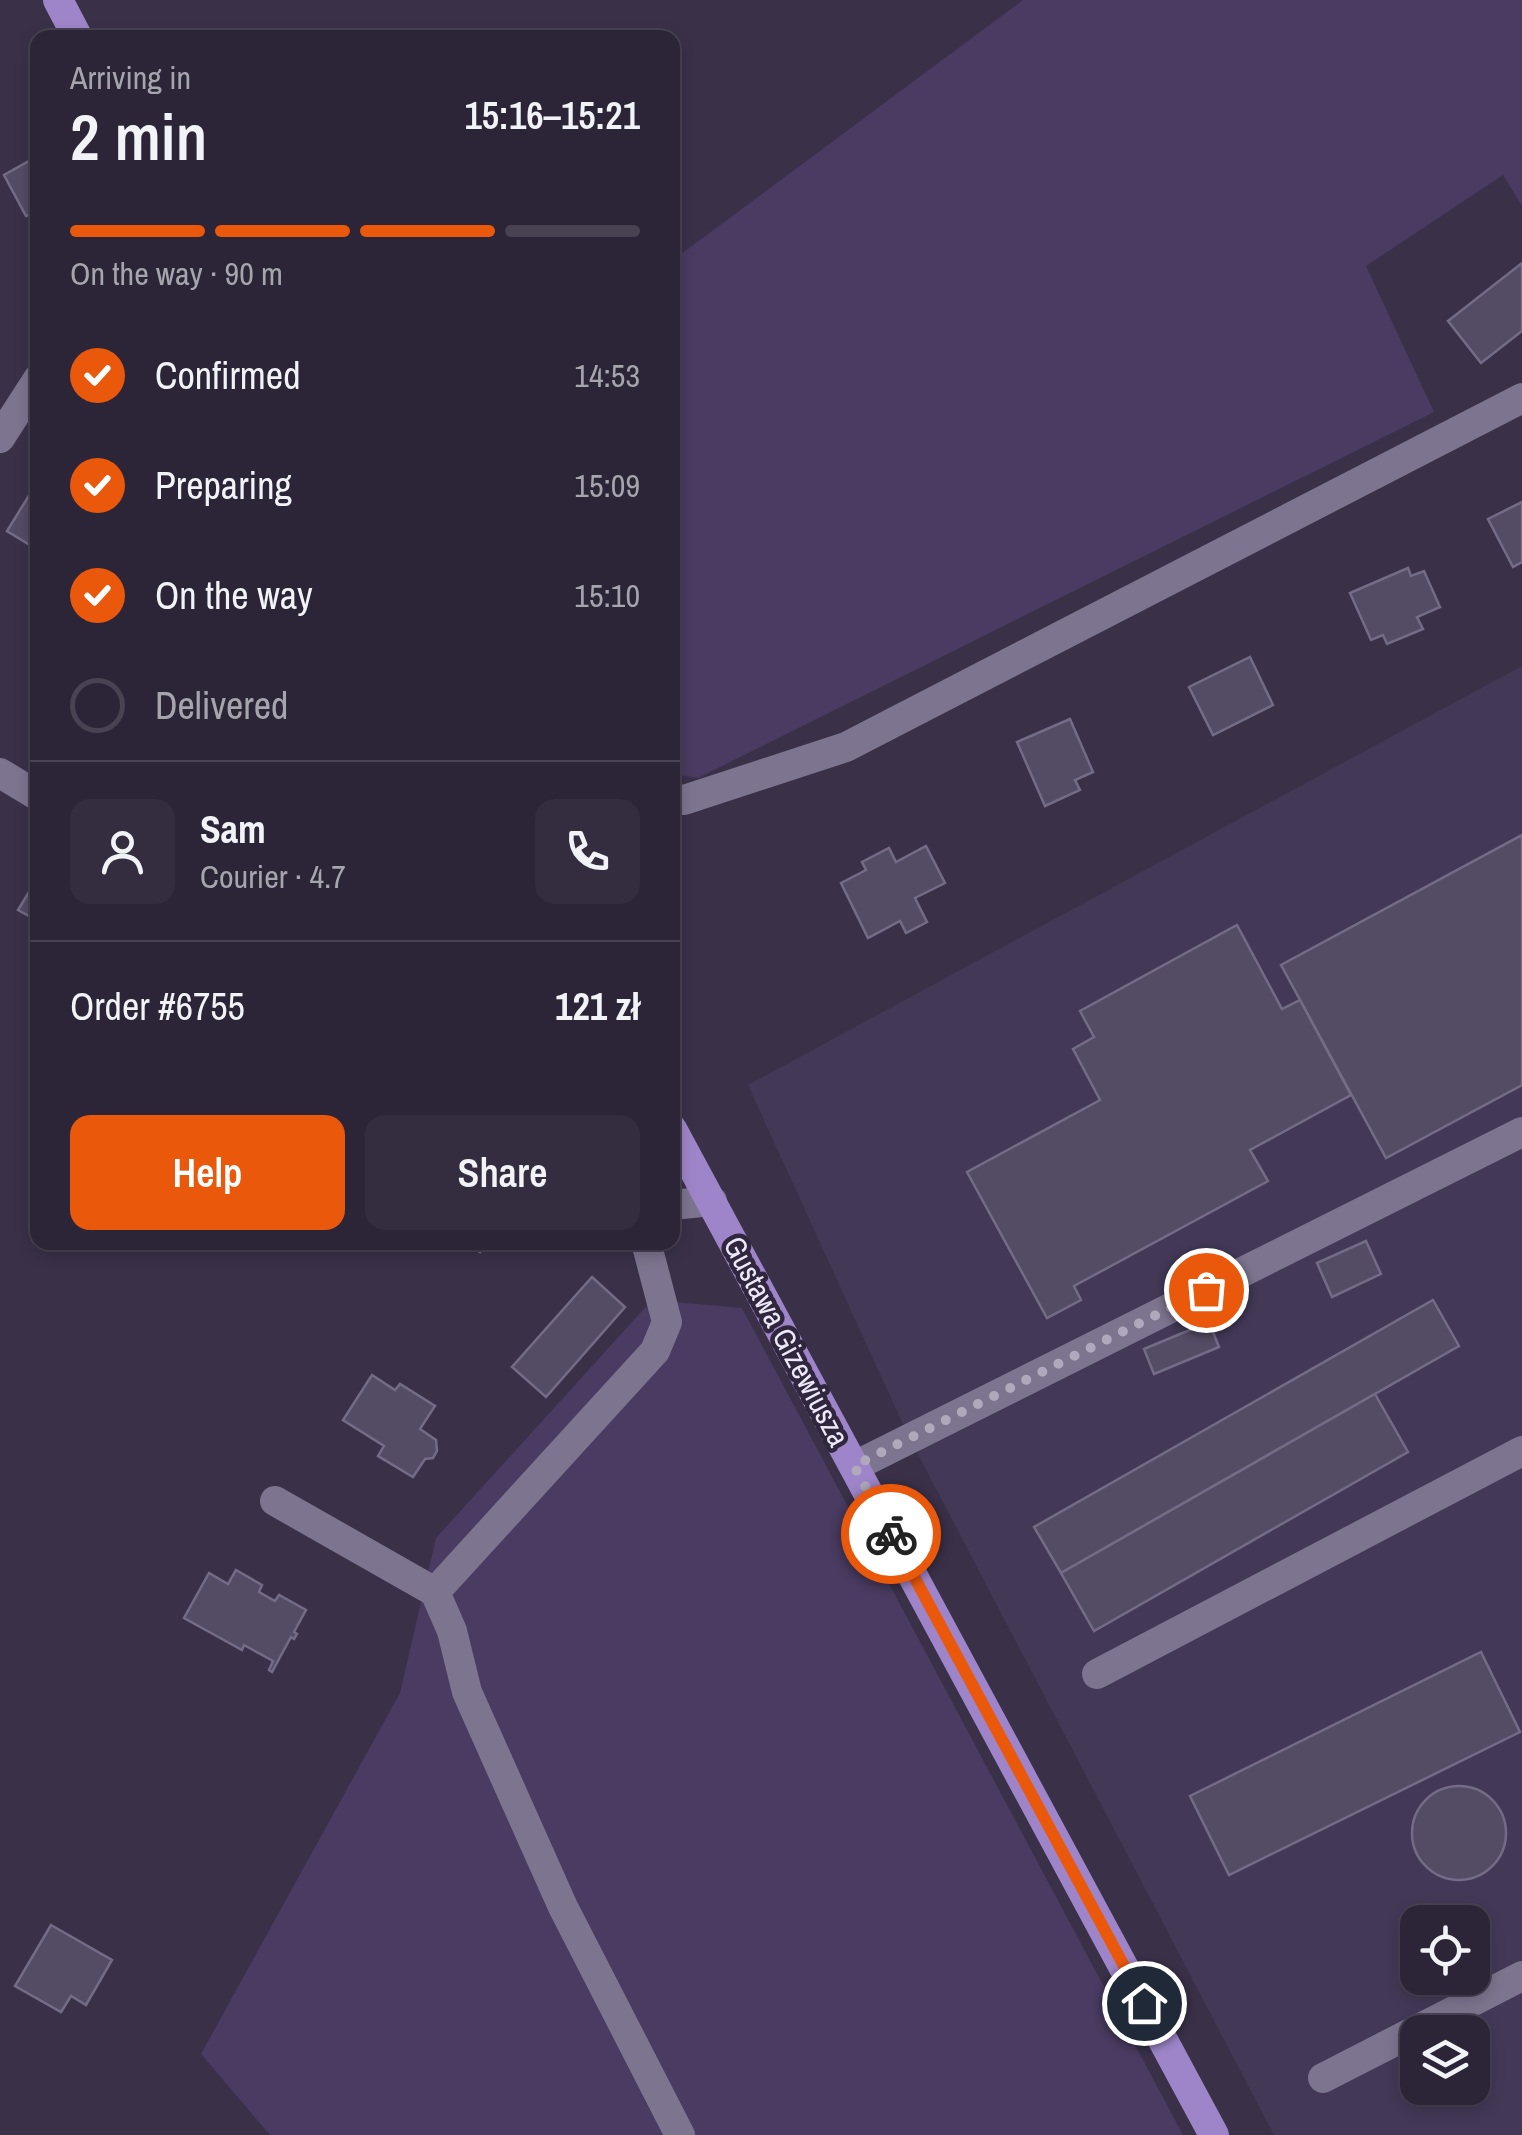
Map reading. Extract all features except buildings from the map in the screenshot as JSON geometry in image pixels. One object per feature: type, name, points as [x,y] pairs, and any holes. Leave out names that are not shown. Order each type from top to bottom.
[{"type":"main road","points":[[58,0],[74,30]]},
{"type":"main road","name":"Gustawa Gizewiusza","points":[[680,1143],[1214,2135]]},
{"type":"street","points":[[0,438],[30,391]]},
{"type":"street","points":[[680,799],[846,747],[1522,398]]},
{"type":"street","points":[[0,774],[30,791]]},
{"type":"street","points":[[854,1466],[1522,1132]]},
{"type":"street","points":[[680,1204],[712,1201]]},
{"type":"street","points":[[435,1592],[655,1352],[667,1322],[648,1250]]},
{"type":"street","points":[[1097,1674],[1518,1463]]},
{"type":"street","points":[[275,1501],[435,1592],[452,1631],[466,1692],[555,1889],[680,2135]]},
{"type":"street","points":[[1323,2078],[1522,1976]]},
{"type":"shaded area","points":[[1023,0],[1522,0],[1522,206],[1503,175],[1366,266],[1434,412],[698,778],[680,775],[680,255]]},
{"type":"shaded area","points":[[1522,666],[1522,2135],[1274,2135],[908,1435],[748,1085]]},
{"type":"shaded area","points":[[652,1300],[742,1308],[1183,2135],[270,2135],[201,2054],[400,1693],[436,1538]]},
{"type":"way so far","points":[[891,1534],[854,1466],[1206,1290]]},
{"type":"route","points":[[891,1534],[1144,2003]]}]
